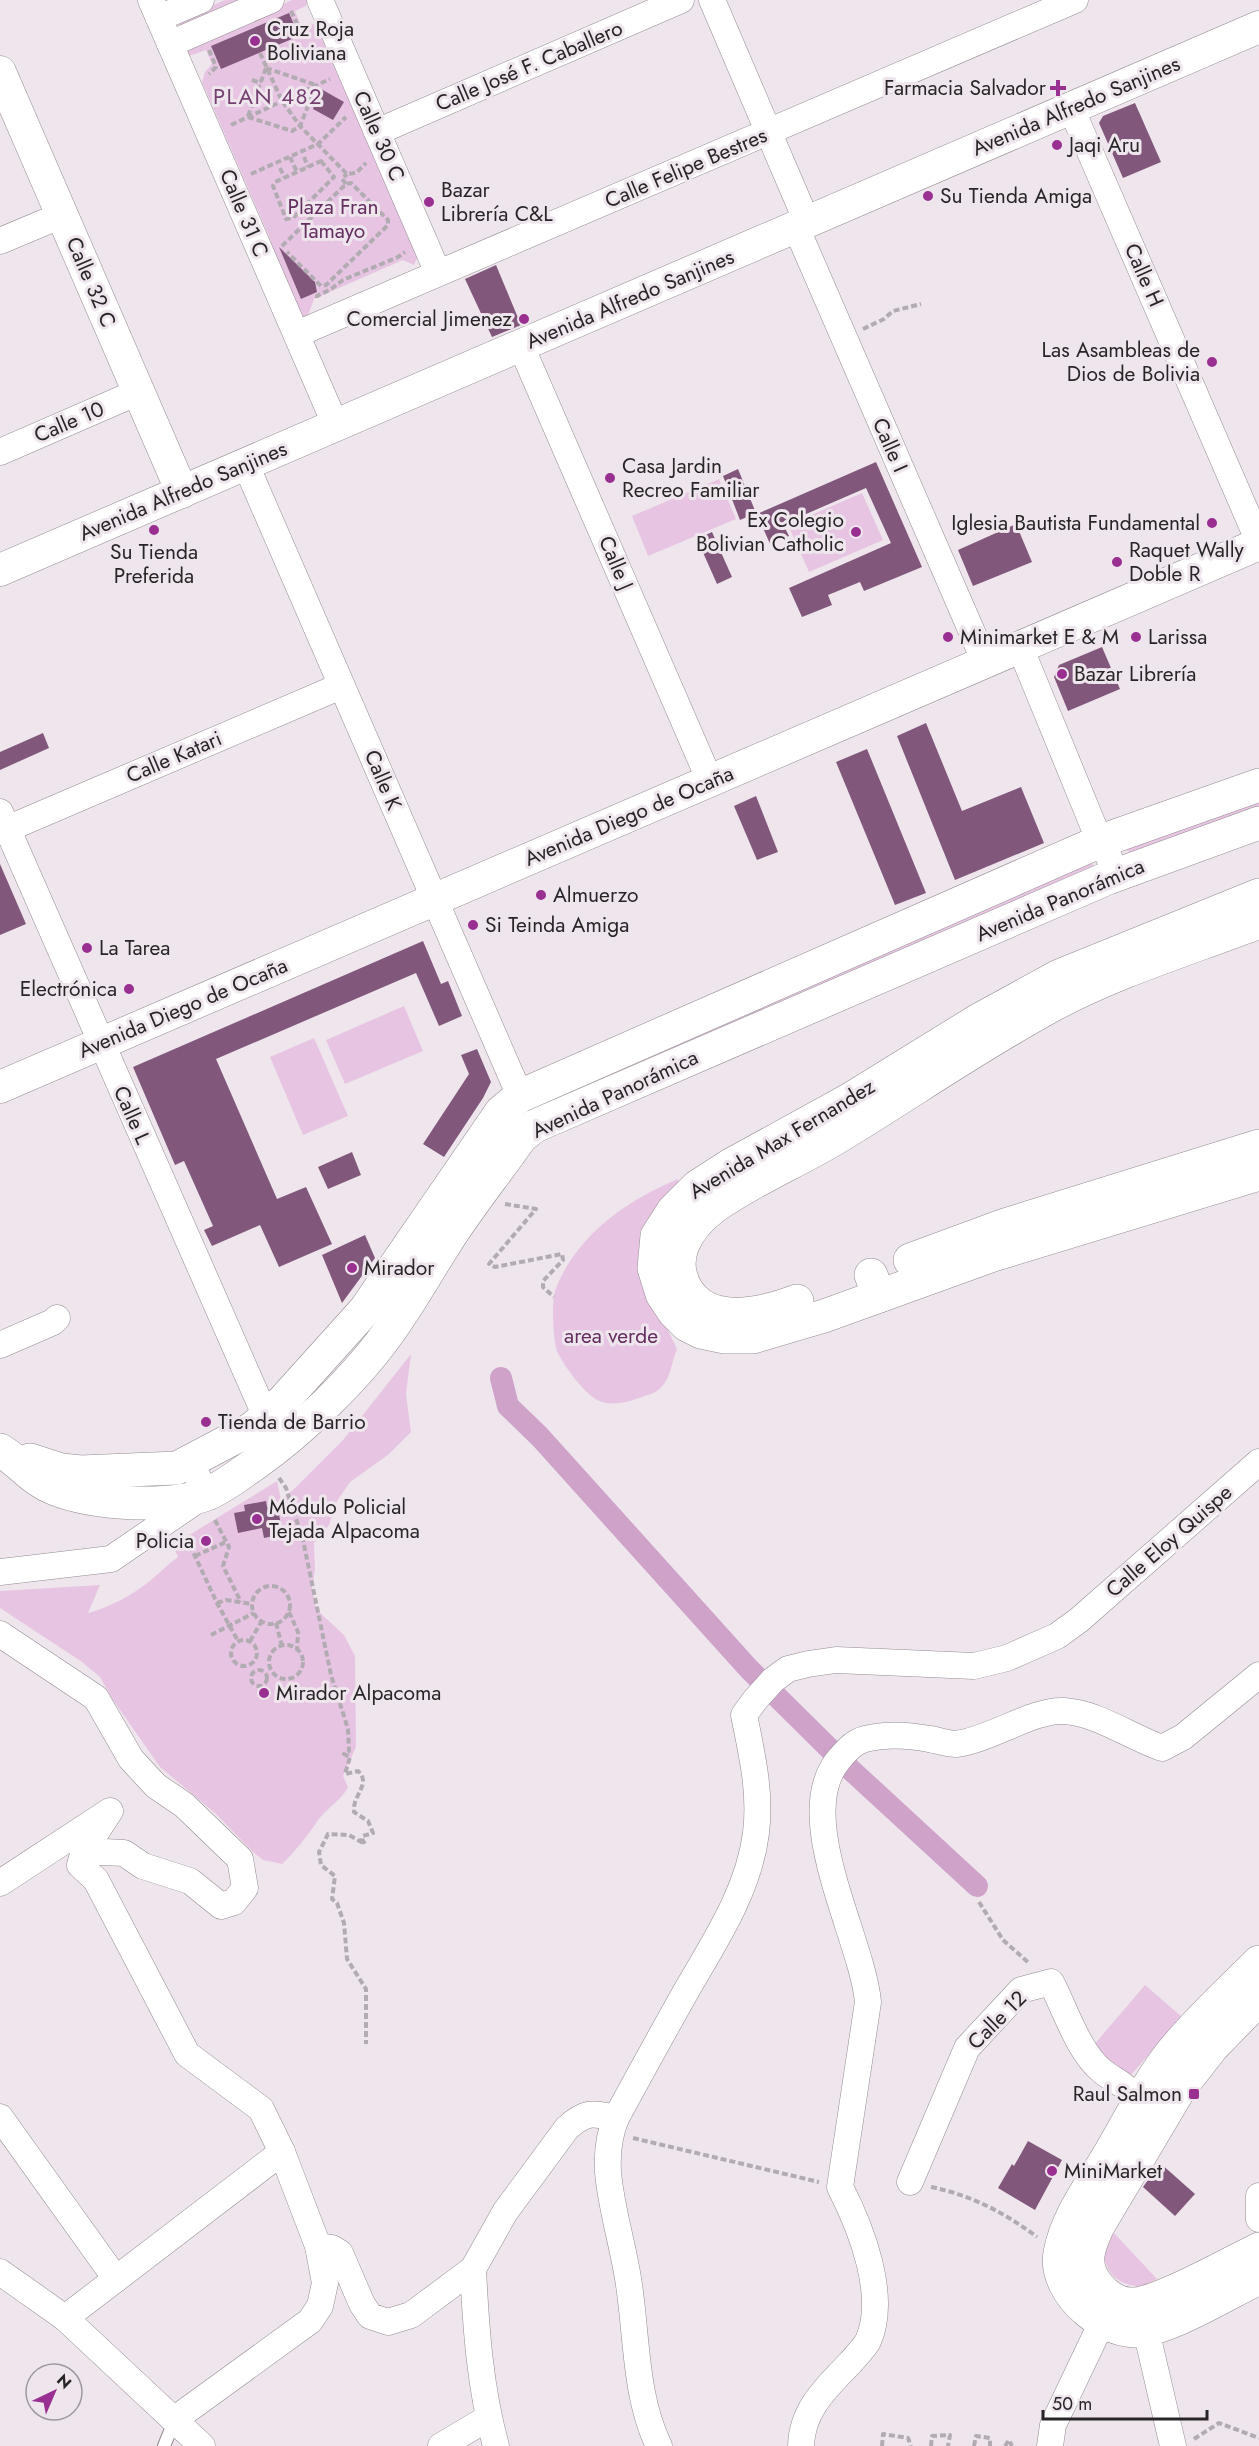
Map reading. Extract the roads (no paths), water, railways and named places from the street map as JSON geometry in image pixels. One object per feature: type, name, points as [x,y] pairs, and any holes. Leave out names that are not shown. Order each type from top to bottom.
[{"type":"main road","name":"Avenida Panorámica","points":[[274,1445],[501,1112],[520,1096],[1101,841],[1259,784]]},
{"type":"main road","name":"Avenida Panorámica","points":[[2,1451],[33,1479],[55,1490],[80,1497],[125,1503],[210,1507],[244,1471],[274,1445],[308,1421],[390,1331],[451,1235],[521,1137],[535,1126],[1117,874],[1259,823]]},
{"type":"main road","name":"Avenida Max Fernandez","points":[[1259,895],[1065,986],[1031,1017],[834,1139],[744,1187],[713,1208],[690,1231],[682,1245],[678,1261],[679,1274],[692,1298],[704,1307],[718,1313],[735,1315],[875,1285],[993,1255],[1259,1174]]},
{"type":"main road","name":"Avenida Max Fernandez","points":[[1065,986],[1104,981],[1259,922]]},
{"type":"main road","points":[[520,1096],[535,1126]]},
{"type":"main road","name":"Avenida Max Fernandez","points":[[875,1285],[1005,1225],[1259,1146]]},
{"type":"main road","points":[[2,1451],[61,1470],[81,1472],[177,1468],[253,1428],[274,1445]]},
{"type":"main road","points":[[1259,1962],[1174,2050],[1157,2074],[1150,2112],[1088,2248],[1086,2260],[1092,2279],[1117,2328],[1133,2331],[1146,2330],[1173,2320],[1259,2278]]},
{"type":"main road","points":[[1259,1999],[1213,2046],[1180,2088],[1150,2112],[1073,2215],[1060,2253],[1062,2277],[1077,2302],[1107,2310],[1146,2302],[1259,2249]]},
{"type":"street","points":[[155,9],[201,0]]},
{"type":"street","name":"Calle 30 C","points":[[320,0],[438,273]]},
{"type":"street","name":"Calle José F. Caballero","points":[[377,132],[681,0]]},
{"type":"street","name":"Calle I","points":[[712,0],[768,132],[801,225],[985,662]]},
{"type":"street","name":"Calle Felipe Bestres","points":[[297,334],[1076,0]]},
{"type":"street","points":[[170,44],[280,4]]},
{"type":"street","name":"Calle 31 C","points":[[155,9],[336,426]]},
{"type":"street","name":"Avenida Alfredo Sanjines","points":[[0,570],[1259,27]]},
{"type":"street","name":"Calle 32 C","points":[[0,72],[182,492]]},
{"type":"street","name":"Calle H","points":[[1071,108],[1259,543]]},
{"type":"street","points":[[0,241],[62,214]]},
{"type":"street","name":"Calle J","points":[[522,346],[710,781]]},
{"type":"street","name":"Calle 10","points":[[0,452],[138,392]]},
{"type":"street","name":"Calle K","points":[[246,465],[520,1096]]},
{"type":"street","name":"Avenida Diego de Ocaña","points":[[0,1087],[1259,543]]},
{"type":"street","points":[[1020,647],[1117,874]]},
{"type":"street","name":"Calle Katari","points":[[4,820],[341,686]]},
{"type":"street","name":"Calle L","points":[[4,820],[274,1445]]},
{"type":"street","points":[[0,1345],[53,1322],[57,1318]]},
{"type":"street","points":[[0,1572],[111,1559],[210,1507],[190,1461]]},
{"type":"street","name":"Calle Eloy Quispe","points":[[613,2125],[689,1987],[724,1930],[744,1879],[756,1834],[759,1790],[744,1715],[754,1700],[773,1680],[788,1669],[836,1660],[881,1664],[974,1666],[1008,1658],[1057,1636],[1079,1620],[1259,1462]]},
{"type":"street","points":[[0,1634],[96,1698],[131,1759],[156,1786],[184,1805],[240,1858],[245,1887],[234,1902],[221,1906],[190,1881],[143,1866],[124,1853],[84,1851]]},
{"type":"street","points":[[801,2446],[801,2431],[808,2412],[821,2393],[867,2342],[875,2316],[868,2255],[852,2211],[840,2187],[868,2002],[866,1982],[847,1927],[828,1857],[824,1819],[824,1785],[833,1766],[850,1746],[864,1740],[888,1736],[926,1738],[953,1744],[986,1738],[1046,1714],[1063,1711],[1090,1717],[1162,1748],[1184,1737],[1259,1675]]},
{"type":"street","points":[[0,1884],[110,1811],[84,1851],[80,1865],[96,1880],[187,2054],[261,2109],[282,2152],[318,2246],[325,2283],[320,2306],[310,2322],[176,2420]]},
{"type":"street","name":"Calle 12","points":[[910,2182],[967,2048],[1021,1990],[1051,1982],[1081,2048],[1101,2071],[1127,2088],[1150,2112]]},
{"type":"street","points":[[318,2246],[332,2248],[340,2253],[362,2304],[370,2316],[387,2322],[411,2315],[473,2269],[505,2211],[567,2128],[576,2120],[591,2113],[613,2125],[608,2172],[629,2284],[642,2389],[651,2431],[658,2446]]},
{"type":"street","points":[[0,2117],[116,2279]]},
{"type":"street","points":[[64,2318],[282,2152]]},
{"type":"street","points":[[1259,2196],[1259,2219]]},
{"type":"street","points":[[473,2269],[476,2340],[488,2418],[496,2446]]},
{"type":"street","points":[[0,2272],[64,2318],[202,2446]]},
{"type":"street","points":[[1050,2446],[1053,2425],[1107,2310]]},
{"type":"street","points":[[1146,2330],[1183,2443]]},
{"type":"street","points":[[441,2446],[488,2418]]},
{"type":"lane","points":[[164,2446],[176,2420]]},
{"type":"waterway","points":[[501,1378],[508,1406],[540,1437],[749,1669],[850,1769],[977,1886]]},
{"type":"place","name":"Cruz Roja Boliviana","points":[[255,41]]},
{"type":"place","name":"Farmacia Salvador","points":[[1058,88]]},
{"type":"place","name":"Jaqi Aru","points":[[1057,145]]},
{"type":"place","name":"Su Tienda Amiga","points":[[928,196]]},
{"type":"place","name":"Bazar Librería C&L","points":[[429,202]]},
{"type":"place","name":"Comercial Jimenez","points":[[524,319]]},
{"type":"place","name":"Las Asambleas de Dios de Bolivia","points":[[1212,362]]},
{"type":"place","name":"Casa Jardin Recreo Familiar","points":[[610,478]]},
{"type":"place","name":"Iglesia Bautista Fundamental","points":[[1212,523]]},
{"type":"place","name":"Su Tienda Preferida","points":[[154,530]]},
{"type":"place","name":"Ex Colegio Bolivian Catholic","points":[[856,532]]},
{"type":"place","name":"Raquet Wally Doble R","points":[[1117,562]]},
{"type":"place","name":"Minimarket E & M","points":[[948,637]]},
{"type":"place","name":"Larissa","points":[[1136,637]]},
{"type":"place","name":"Bazar Librería","points":[[1062,674]]},
{"type":"place","name":"Almuerzo","points":[[541,895]]},
{"type":"place","name":"Si Teinda Amiga","points":[[473,925]]},
{"type":"place","name":"La Tarea","points":[[87,948]]},
{"type":"place","name":"Electrónica","points":[[129,989]]},
{"type":"place","name":"Mirador","points":[[352,1268]]},
{"type":"place","name":"Tienda de Barrio","points":[[206,1422]]},
{"type":"place","name":"Módulo Policial Tejada Alpacoma","points":[[257,1519]]},
{"type":"place","name":"Policia","points":[[206,1541]]},
{"type":"place","name":"Mirador Alpacoma","points":[[264,1693]]},
{"type":"place","name":"Raul Salmon","points":[[1194,2094]]},
{"type":"place","name":"MiniMarket","points":[[1052,2171]]},
{"type":"district","name":"PLAN 482","points":[[268,96]]},
{"type":"park label","name":"Plaza Fran Tamayo","points":[[333,219]]},
{"type":"park label","name":"area verde","points":[[611,1336]]}]
